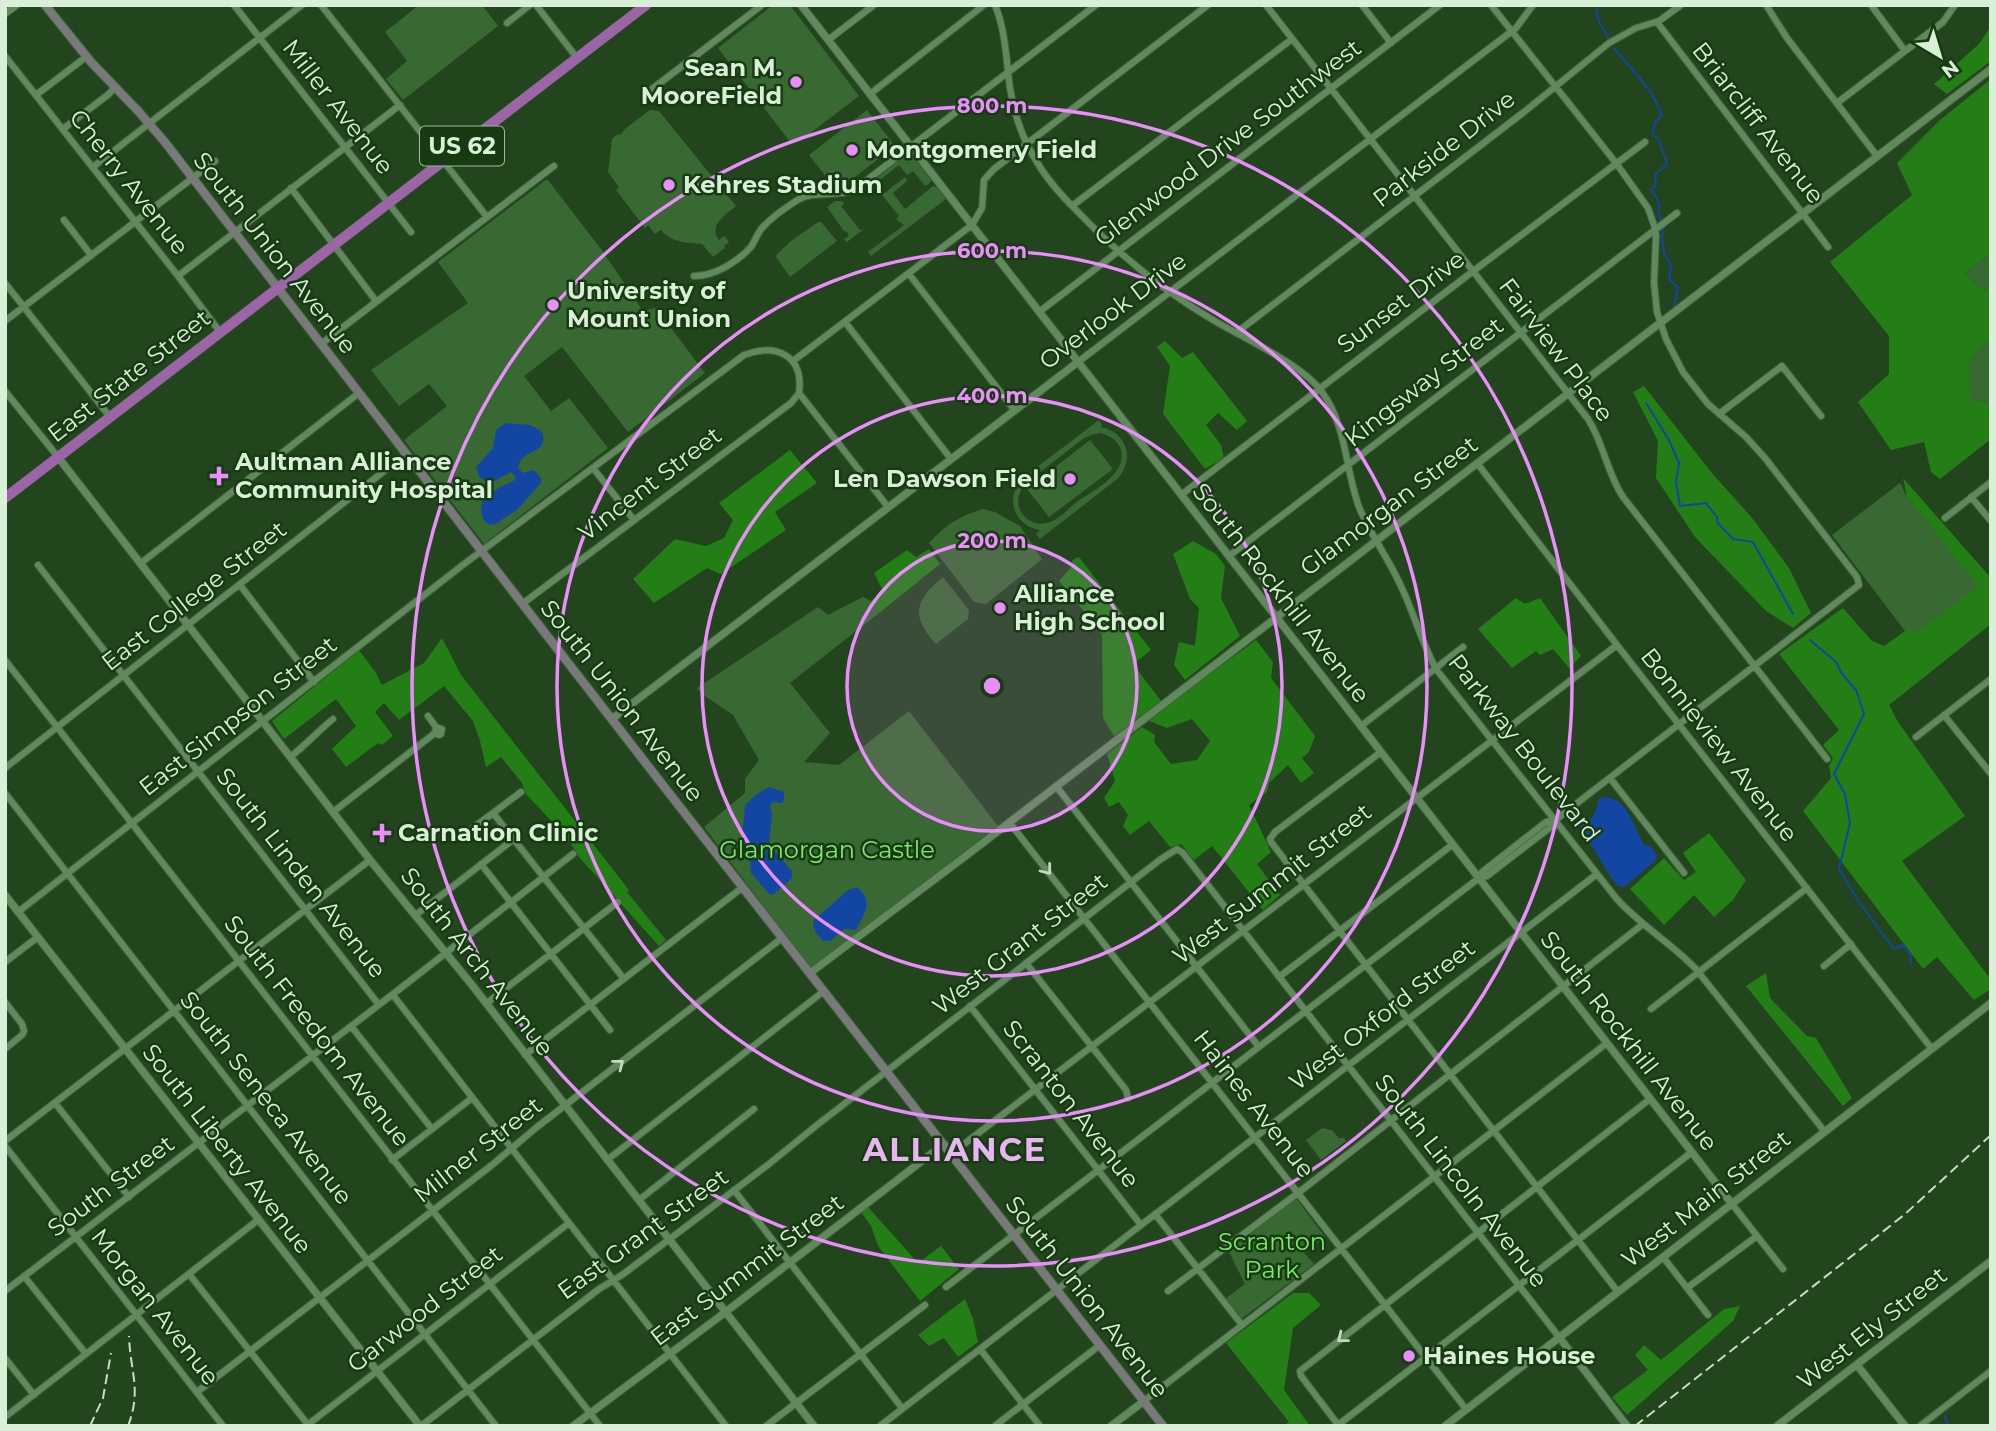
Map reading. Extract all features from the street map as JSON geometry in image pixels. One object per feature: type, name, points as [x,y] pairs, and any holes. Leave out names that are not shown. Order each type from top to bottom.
[{"type":"highway","name":"US 62","points":[[278,287],[640,7]]},
{"type":"highway","name":"East State Street","points":[[5,498],[278,287]]},
{"type":"main road","name":"South Union Avenue","points":[[45,5],[86,57],[149,123],[1163,1426]]},
{"type":"street","points":[[5,14],[17,5]]},
{"type":"street","name":"Miller Avenue","points":[[234,5],[411,232]]},
{"type":"street","points":[[93,167],[302,5]]},
{"type":"street","points":[[321,5],[486,217]]},
{"type":"street","points":[[507,23],[530,5]]},
{"type":"street","points":[[536,5],[577,58]]},
{"type":"street","points":[[652,89],[762,5]]},
{"type":"street","name":"South Rockhill Avenue","points":[[801,5],[1732,1204]]},
{"type":"street","points":[[828,40],[874,5]]},
{"type":"street","points":[[870,94],[984,5]]},
{"type":"street","name":"Parkway Boulevard","points":[[995,5],[1004,37],[1014,108],[1027,144],[1044,174],[1118,252],[1170,292],[1290,365],[1320,389],[1336,418],[1360,508],[1399,582],[1436,669],[1626,909],[1699,972],[1825,1132]]},
{"type":"street","points":[[694,276],[730,264],[751,246],[764,227],[796,201],[813,194],[840,194],[854,190],[1096,5]]},
{"type":"street","points":[[888,507],[799,393],[799,375],[793,361],[972,225],[982,208],[986,177],[1208,5]]},
{"type":"street","name":"Fairview Place","points":[[1266,5],[1567,393],[1593,428],[1612,479],[1623,497],[1827,759]]},
{"type":"street","points":[[1362,5],[1391,43]]},
{"type":"street","name":"Glenwood Drive Southwest","points":[[1039,312],[1440,5]]},
{"type":"street","points":[[946,1287],[1479,878],[1487,876],[1858,587],[1857,577],[1765,458],[1746,437],[1704,400],[1683,372],[1660,323],[1654,294],[1655,230],[1646,205],[1491,5]]},
{"type":"street","name":"Overlook Drive","points":[[612,719],[1511,32],[1533,5]]},
{"type":"street","name":"Parkside Drive","points":[[1236,333],[1621,35],[1657,22],[1681,5]]},
{"type":"street","points":[[1766,5],[1775,22],[1877,156]]},
{"type":"street","points":[[1871,5],[1905,51]]},
{"type":"street","points":[[1838,103],[1943,22],[1955,5]]},
{"type":"street","name":"Briarcliff Avenue","points":[[1657,22],[1828,247]]},
{"type":"street","points":[[1072,206],[1292,39]]},
{"type":"street","name":"Cherry Avenue","points":[[5,57],[220,332]]},
{"type":"street","points":[[36,95],[86,57]]},
{"type":"street","name":"Glamorgan Street","points":[[810,973],[1991,69]]},
{"type":"street","points":[[63,129],[115,87]]},
{"type":"street","points":[[178,276],[400,105]]},
{"type":"street","name":"Sunset Drive","points":[[1181,495],[1645,142]]},
{"type":"street","points":[[5,321],[215,161]]},
{"type":"street","points":[[321,344],[554,166]]},
{"type":"street","points":[[291,188],[376,301]]},
{"type":"street","name":"Kingsway Street","points":[[1228,556],[1677,213]]},
{"type":"street","points":[[64,220],[91,255]]},
{"type":"street","points":[[909,274],[1014,411]]},
{"type":"street","points":[[5,283],[110,417]]},
{"type":"street","points":[[845,322],[951,459]]},
{"type":"street","name":"East Simpson Street","points":[[18,912],[481,551],[741,357],[769,349],[782,353],[793,361]]},
{"type":"street","points":[[1719,414],[1782,366],[1821,415]]},
{"type":"street","name":"South Arch Avenue","points":[[5,391],[370,860],[487,1003],[814,1426]]},
{"type":"street","points":[[141,563],[359,393]]},
{"type":"street","name":"Vincent Street","points":[[522,604],[791,403],[799,393]]},
{"type":"street","name":"East College Street","points":[[5,768],[406,454]]},
{"type":"street","name":"Bonnieview Avenue","points":[[1477,463],[1932,1049]]},
{"type":"street","points":[[593,468],[634,520]]},
{"type":"street","points":[[1945,518],[1991,482]]},
{"type":"street","points":[[1971,497],[1991,522]]},
{"type":"street","name":"South Linden Avenue","points":[[38,565],[379,1005]]},
{"type":"street","points":[[240,585],[314,681]]},
{"type":"street","name":"West Summit Street","points":[[951,1154],[1617,645]]},
{"type":"street","points":[[1361,726],[1463,647]]},
{"type":"street","name":"South Freedom Avenue","points":[[5,660],[600,1426]]},
{"type":"street","points":[[1916,737],[1991,679]]},
{"type":"street","points":[[1944,715],[1991,774]]},
{"type":"street","points":[[333,812],[435,730],[428,716]]},
{"type":"street","points":[[290,757],[333,719]]},
{"type":"street","points":[[1381,752],[1275,832],[1270,839],[1272,845],[1618,1292]]},
{"type":"street","points":[[1610,778],[1684,873]]},
{"type":"street","points":[[1056,786],[1259,1047]]},
{"type":"street","points":[[469,831],[521,792]]},
{"type":"street","name":"South Seneca Avenue","points":[[5,793],[496,1426]]},
{"type":"street","points":[[493,813],[624,979]]},
{"type":"street","name":"Haines Avenue","points":[[1009,822],[1466,1409]]},
{"type":"street","points":[[417,915],[514,839]]},
{"type":"street","points":[[1279,977],[1452,845]]},
{"type":"street","name":"West Grant Street","points":[[886,1071],[1177,849]]},
{"type":"street","name":"South Lincoln Avenue","points":[[1177,849],[1183,853],[1559,1338]]},
{"type":"street","name":"South Street","points":[[5,1291],[573,854]]},
{"type":"street","points":[[5,1144],[55,1102],[370,860]]},
{"type":"street","points":[[481,864],[610,1030]]},
{"type":"street","name":"West Oxford Street","points":[[880,1426],[1597,874]]},
{"type":"street","points":[[525,1055],[743,887]]},
{"type":"street","points":[[1651,1009],[1807,888]]},
{"type":"street","name":"South Liberty Avenue","points":[[5,895],[420,1426]]},
{"type":"street","points":[[487,1003],[618,902]]},
{"type":"street","points":[[1168,1291],[1643,925]]},
{"type":"street","points":[[5,962],[38,937]]},
{"type":"street","name":"Milner Street","points":[[197,1392],[782,938]]},
{"type":"street","points":[[1824,966],[1851,944]]},
{"type":"street","points":[[1026,963],[1126,1090],[1128,1098]]},
{"type":"street","points":[[607,1160],[824,992]]},
{"type":"street","name":"South Linden Avenue","points":[[393,995],[726,1426]]},
{"type":"street","points":[[5,1002],[22,1024],[24,1031],[5,1049]]},
{"type":"street","name":"West Main Street","points":[[1446,1426],[1991,1003]]},
{"type":"street","name":"Scranton Avenue","points":[[970,1006],[1141,1225]]},
{"type":"street","points":[[351,1026],[432,1129]]},
{"type":"street","points":[[1111,1426],[1607,1043]]},
{"type":"street","name":"East Grant Street","points":[[420,1426],[734,1190],[886,1071]]},
{"type":"street","points":[[392,1160],[472,1098]]},
{"type":"street","points":[[1650,1099],[1304,1367],[1300,1372],[1339,1425],[1692,1152]]},
{"type":"street","points":[[55,1102],[129,1197]]},
{"type":"street","points":[[639,1200],[754,1110]]},
{"type":"street","name":"Morgan Avenue","points":[[5,1144],[223,1426]]},
{"type":"street","name":"East Summit Street","points":[[573,1426],[944,1144]]},
{"type":"street","points":[[734,1190],[902,1408]]},
{"type":"street","points":[[1732,1204],[1783,1269]]},
{"type":"street","points":[[1155,1214],[1242,1325]]},
{"type":"street","points":[[5,1417],[258,1220]]},
{"type":"street","name":"Garwood Street","points":[[307,1425],[569,1223]]},
{"type":"street","points":[[1687,1288],[1757,1236]]},
{"type":"street","points":[[1663,1257],[1708,1315]]},
{"type":"street","name":"West Ely Street","points":[[1777,1426],[1991,1261]]},
{"type":"street","points":[[189,1274],[307,1425]]},
{"type":"street","points":[[24,1276],[86,1354]]},
{"type":"street","points":[[766,1426],[925,1305]]},
{"type":"street","points":[[1559,1338],[1627,1426]]},
{"type":"street","points":[[996,1425],[1100,1345]]},
{"type":"street","points":[[980,1349],[1040,1426]]},
{"type":"street","points":[[5,1358],[34,1395]]},
{"type":"street","points":[[1857,1365],[1905,1426]]},
{"type":"street","points":[[1920,1426],[1991,1371]]},
{"type":"green space","points":[[419,5],[482,5],[498,26],[403,100],[386,79],[407,61],[385,32]]},
{"type":"green space","name":"Sean M. MooreField","points":[[773,5],[790,5],[859,96],[800,141],[791,143],[718,48]]},
{"type":"green space","points":[[1991,26],[1991,61],[1947,94],[1934,84],[1979,44]]},
{"type":"green space","points":[[1991,79],[1991,254],[1964,273],[1985,291],[1991,289],[1991,337],[1969,360],[1970,398],[1991,405],[1991,439],[1940,479],[1931,472],[1924,442],[1891,450],[1858,402],[1889,374],[1889,336],[1830,262],[1912,195],[1897,163],[1940,120]]},
{"type":"green space","name":"Kehres Stadium","points":[[650,110],[659,111],[736,206],[717,225],[715,230],[719,240],[724,236],[729,242],[713,257],[702,244],[675,240],[661,230],[655,234],[648,225],[645,228],[616,190],[619,187],[608,172],[612,139]]},
{"type":"green space","name":"Montgomery Field","points":[[867,110],[895,146],[851,180],[831,183],[809,155]]},
{"type":"green space","points":[[907,154],[911,154],[931,180],[929,184],[925,186],[913,171],[907,175],[899,165],[871,187],[870,183]]},
{"type":"green space","points":[[905,177],[907,181],[893,193],[905,209],[933,186],[937,187],[946,199],[871,256],[868,252],[904,225],[896,219],[899,216],[882,195]]},
{"type":"green space","points":[[547,179],[601,249],[643,311],[659,307],[665,320],[705,373],[628,432],[562,347],[524,376],[551,411],[569,398],[608,448],[484,544],[404,440],[447,406],[429,384],[399,406],[371,370],[468,303],[438,262]]},
{"type":"green space","points":[[835,201],[842,201],[844,204],[841,206],[860,230],[864,229],[847,242],[844,239],[849,236],[847,232],[827,207]]},
{"type":"green space","points":[[821,222],[837,241],[790,277],[776,257],[777,254]]},
{"type":"green space","points":[[1991,254],[1991,289],[1985,291],[1964,273]]},
{"type":"green space","points":[[1991,337],[1991,405],[1970,398],[1969,360]]},
{"type":"green space","points":[[1165,341],[1182,358],[1193,352],[1247,421],[1237,430],[1218,413],[1206,425],[1221,445],[1224,458],[1205,469],[1163,414],[1170,366],[1157,347]]},
{"type":"green space","points":[[1644,386],[1711,472],[1753,519],[1789,568],[1811,613],[1793,628],[1766,611],[1695,537],[1656,478],[1658,441],[1633,392]]},
{"type":"green space","points":[[1099,420],[1101,427],[1117,435],[1126,448],[1126,464],[1116,480],[1040,539],[1036,534],[1040,530],[1023,522],[1014,509],[1014,493],[1024,477]],"holes":[[[1101,433],[1116,441],[1121,450],[1122,459],[1114,474],[1060,517],[1043,524],[1025,517],[1020,510],[1018,499],[1025,484],[1084,438]]]},
{"type":"green space","name":"Len Dawson Field","points":[[1090,440],[1113,469],[1049,517],[1027,489]]},
{"type":"green space","points":[[790,450],[817,483],[775,512],[786,530],[721,574],[707,568],[654,603],[633,579],[675,539],[706,546],[724,538],[733,520],[719,503]]},
{"type":"green space","points":[[1903,478],[1991,578],[1991,624],[1889,705],[1898,722],[1965,816],[1902,861],[1991,980],[1991,989],[1974,1000],[1937,957],[1923,969],[1803,811],[1831,778],[1829,766],[1833,758],[1823,745],[1839,730],[1779,654],[1843,608],[1872,641],[1884,646],[1905,631],[1919,631],[1978,586],[1907,497]]},
{"type":"green space","points":[[1900,483],[1907,497],[1979,586],[1919,632],[1905,631],[1832,535]]},
{"type":"green space","points":[[983,509],[995,512],[1020,526],[1042,559],[986,604],[974,602],[929,543],[953,522]]},
{"type":"green space","points":[[1193,541],[1216,554],[1225,566],[1221,598],[1240,636],[1185,680],[1174,665],[1179,642],[1195,646],[1199,608],[1190,599],[1173,554]]},
{"type":"green space","points":[[929,549],[940,564],[879,613],[871,601],[883,591],[874,573],[907,550],[916,557]]},
{"type":"green space","points":[[1079,557],[1151,650],[1133,664],[1161,701],[1114,736],[1103,718],[1102,634],[1059,581],[1073,565],[1072,560]]},
{"type":"green space","points":[[943,577],[969,610],[968,619],[936,644],[922,625],[919,609],[926,593]]},
{"type":"green space","name":"Glamorgan Castle","points":[[863,597],[871,601],[879,613],[790,683],[830,733],[804,762],[839,765],[909,711],[998,826],[811,969],[704,827],[745,793],[745,779],[759,760],[733,715],[697,688],[818,607],[828,615]]},
{"type":"green space","points":[[1516,598],[1525,604],[1540,598],[1581,656],[1569,668],[1553,649],[1540,655],[1536,651],[1512,668],[1478,629]]},
{"type":"green space","points":[[442,638],[461,675],[666,940],[659,946],[526,794],[522,783],[501,757],[486,767],[473,721],[444,686],[399,720],[384,703],[375,712],[393,736],[382,745],[378,743],[346,767],[332,749],[356,726],[336,699],[284,739],[272,721],[359,650],[382,685],[424,663]]},
{"type":"green space","points":[[1256,640],[1273,662],[1271,678],[1315,736],[1309,752],[1302,758],[1314,773],[1301,783],[1288,765],[1269,783],[1267,792],[1249,805],[1271,852],[1257,864],[1280,895],[1263,910],[1212,846],[1194,860],[1181,844],[1170,847],[1149,821],[1130,835],[1123,826],[1128,815],[1119,802],[1109,807],[1104,798],[1115,781],[1107,754],[1142,727],[1155,735],[1154,742],[1171,764],[1197,760],[1210,741],[1192,719],[1167,728],[1147,720]]},
{"type":"green space","points":[[1709,833],[1746,880],[1733,900],[1714,917],[1694,895],[1664,925],[1630,889],[1664,858],[1684,880],[1696,872],[1683,853]]},
{"type":"green space","points":[[1766,973],[1770,998],[1807,1036],[1816,1038],[1852,1098],[1843,1106],[1746,986]]},
{"type":"green space","points":[[1322,1128],[1332,1130],[1346,1141],[1321,1160],[1306,1140]]},
{"type":"green space","name":"Scranton Park","points":[[1296,1198],[1325,1237],[1304,1253],[1314,1264],[1241,1319],[1225,1299],[1245,1284],[1228,1250]]},
{"type":"green space","points":[[868,1207],[918,1263],[941,1246],[959,1269],[920,1301],[878,1246],[871,1226],[861,1212]]},
{"type":"green space","points":[[1293,1293],[1309,1293],[1321,1305],[1293,1328],[1284,1390],[1310,1426],[1283,1426],[1289,1422],[1226,1343]]},
{"type":"green space","points":[[965,1299],[978,1342],[958,1357],[944,1338],[929,1346],[918,1335]]},
{"type":"green space","points":[[1740,1306],[1733,1321],[1627,1415],[1612,1397],[1648,1370],[1635,1355],[1644,1345],[1661,1360],[1724,1309]]},
{"type":"water","points":[[506,423],[531,425],[542,432],[542,445],[524,457],[518,468],[523,473],[534,470],[541,478],[541,483],[518,509],[494,525],[484,520],[481,508],[483,502],[491,493],[515,480],[515,476],[511,472],[487,483],[479,476],[476,467],[493,448],[496,430]]},
{"type":"water","points":[[769,787],[784,792],[784,800],[782,803],[773,802],[770,805],[772,815],[769,845],[792,871],[792,878],[770,895],[751,873],[750,862],[744,854],[743,828],[745,805]]},
{"type":"water","points":[[1607,797],[1627,810],[1645,846],[1648,844],[1657,855],[1655,861],[1624,887],[1618,886],[1611,878],[1584,830],[1577,825],[1579,824],[1573,823],[1579,821],[1575,818],[1578,813],[1584,825],[1590,821],[1598,799]]},
{"type":"water","points":[[857,887],[867,903],[856,930],[844,929],[830,941],[823,941],[814,929],[813,921],[848,890]]},
{"type":"waterway","points":[[1597,7],[1598,19],[1608,37]]},
{"type":"waterway","points":[[1614,48],[1647,88],[1662,115],[1654,124],[1653,135],[1659,140],[1667,164],[1655,175],[1656,185],[1651,190],[1658,201],[1658,215],[1661,220]]},
{"type":"waterway","points":[[1663,229],[1664,254],[1671,268],[1669,279],[1678,287],[1674,306]]},
{"type":"waterway","points":[[1646,403],[1669,440],[1679,463],[1676,482],[1680,506],[1706,503],[1717,517],[1717,522],[1733,539],[1753,542],[1793,614]]},
{"type":"waterway","points":[[1810,640],[1836,662],[1856,690],[1864,714],[1834,774],[1845,794],[1850,823],[1839,869],[1859,902],[1894,949],[1903,945],[1910,953],[1911,964]]},
{"type":"waterway","points":[[1945,1416],[1948,1426]]},
{"type":"railway","points":[[1635,1426],[1904,1215],[1991,1135]]},
{"type":"railway","points":[[128,1426],[135,1391],[129,1336]]},
{"type":"railway","points":[[90,1426],[103,1398],[111,1353]]},
{"type":"place","name":"Sean M. MooreField","points":[[796,82]]},
{"type":"place","name":"Montgomery Field","points":[[852,150]]},
{"type":"place","name":"Kehres Stadium","points":[[669,185]]},
{"type":"place","name":"University of Mount Union","points":[[553,305]]},
{"type":"place","name":"Aultman Alliance Community Hospital","points":[[219,476]]},
{"type":"place","name":"Len Dawson Field","points":[[1070,479]]},
{"type":"place","name":"Alliance High School","points":[[1000,608]]},
{"type":"place","name":"Carnation Clinic","points":[[382,833]]},
{"type":"place","name":"Haines House","points":[[1409,1356]]},
{"type":"district","name":"ALLIANCE","points":[[955,1150]]}]
